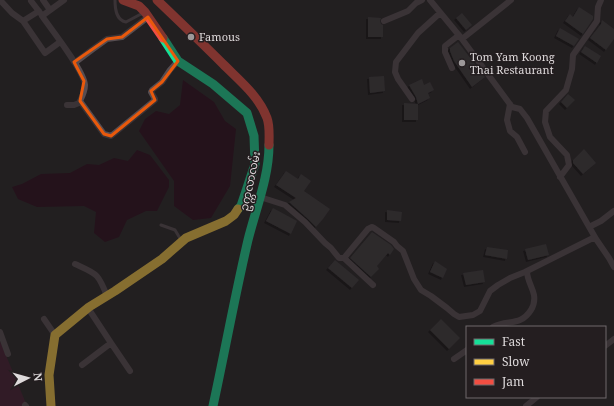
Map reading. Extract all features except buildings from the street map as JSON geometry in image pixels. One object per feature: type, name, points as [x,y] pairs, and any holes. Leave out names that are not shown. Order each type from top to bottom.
[{"type":"street","points":[[0,0],[12,13],[23,21],[45,54],[60,42]]},
{"type":"street","points":[[39,12],[44,0]]},
{"type":"street","points":[[44,0],[50,10]]},
{"type":"street","points":[[23,21],[39,12],[50,10],[56,2],[64,0]]},
{"type":"street","points":[[55,335],[88,308],[162,259],[186,238],[226,221],[234,215],[241,206],[255,164],[254,136],[247,112],[213,84],[184,66],[144,13],[123,0]]},
{"type":"street","name":"ဥက္ကလာလမ်း","points":[[157,0],[206,46],[260,104],[267,118],[269,129],[270,144],[268,162],[248,240],[213,406]]},
{"type":"street","points":[[384,21],[408,11],[416,3],[422,0]]},
{"type":"street","points":[[430,0],[460,37],[510,104],[520,109],[527,118],[595,237],[611,256],[614,267]]},
{"type":"street","points":[[452,68],[445,52],[445,46],[511,0]]},
{"type":"street","points":[[560,176],[570,165],[568,155],[550,137],[545,122],[546,111],[566,90],[572,69],[573,55],[597,21],[598,7],[601,0]]},
{"type":"street","points":[[31,1],[74,62],[84,81],[85,90],[79,103],[68,105]]},
{"type":"street","points":[[74,62],[108,39],[122,37],[144,13]]},
{"type":"street","points":[[412,99],[398,79],[395,72],[396,62],[418,33],[440,13]]},
{"type":"street","points":[[80,101],[104,134],[111,136],[155,100],[151,92],[152,90],[162,82],[178,60]]},
{"type":"street","points":[[510,104],[507,120],[510,132],[517,138],[525,152]]},
{"type":"street","points":[[260,197],[285,205],[305,222],[339,258],[344,258],[373,285]]},
{"type":"street","points":[[590,227],[614,211]]},
{"type":"street","points":[[344,258],[368,229],[372,227],[374,228],[394,242],[403,251],[414,279],[421,290],[459,317],[474,315],[480,311],[490,291],[510,278],[595,237]]},
{"type":"street","points":[[75,264],[94,272],[100,279],[107,296]]},
{"type":"street","points":[[494,326],[522,319],[528,314],[535,303],[527,277],[527,271]]},
{"type":"street","points":[[88,308],[130,371]]},
{"type":"street","points":[[44,318],[55,335],[49,375],[51,406]]},
{"type":"street","points":[[0,332],[8,354]]},
{"type":"street","points":[[606,345],[614,339]]},
{"type":"street","points":[[82,365],[111,343]]},
{"type":"street","points":[[454,359],[466,351]]},
{"type":"street","points":[[526,406],[536,398]]},
{"type":"lane","points":[[115,0],[117,15],[123,21],[126,22],[144,13]]},
{"type":"lane","points":[[161,225],[175,230],[182,242]]},
{"type":"highlighted area","points":[[148,17],[178,61],[162,82],[151,91],[155,100],[111,136],[104,134],[80,101],[84,81],[74,62],[107,39],[122,37]]},
{"type":"shaded area","points":[[183,80],[214,102],[225,121],[236,129],[230,186],[211,218],[193,220],[174,206],[174,181],[139,131],[145,119],[156,111],[169,114],[180,105]]},
{"type":"shaded area","points":[[137,150],[150,155],[169,180],[169,187],[157,211],[146,211],[127,220],[119,237],[105,242],[94,233],[96,212],[84,206],[37,207],[18,199],[12,187],[22,184],[41,174],[70,173],[87,164],[99,165],[114,158],[128,161]]},
{"type":"shaded area","points":[[0,341],[27,406],[0,406]]},
{"type":"traffic: fast","points":[[163,38],[178,61],[213,84],[247,113],[254,136],[255,164],[241,206],[238,209]]},
{"type":"traffic: fast","points":[[213,406],[243,261],[267,169],[269,145]]},
{"type":"traffic: slow","points":[[51,406],[49,375],[55,335],[89,307],[162,259],[186,238],[226,221],[234,215],[238,209]]},
{"type":"traffic: jam","points":[[123,0],[139,6],[163,38]]},
{"type":"traffic: jam","points":[[157,0],[254,95],[268,121],[269,145]]},
{"type":"place","name":"Famous","points":[[191,37]]},
{"type":"place","name":"Tom Yam Koong Thai Restaurant","points":[[462,63]]}]
